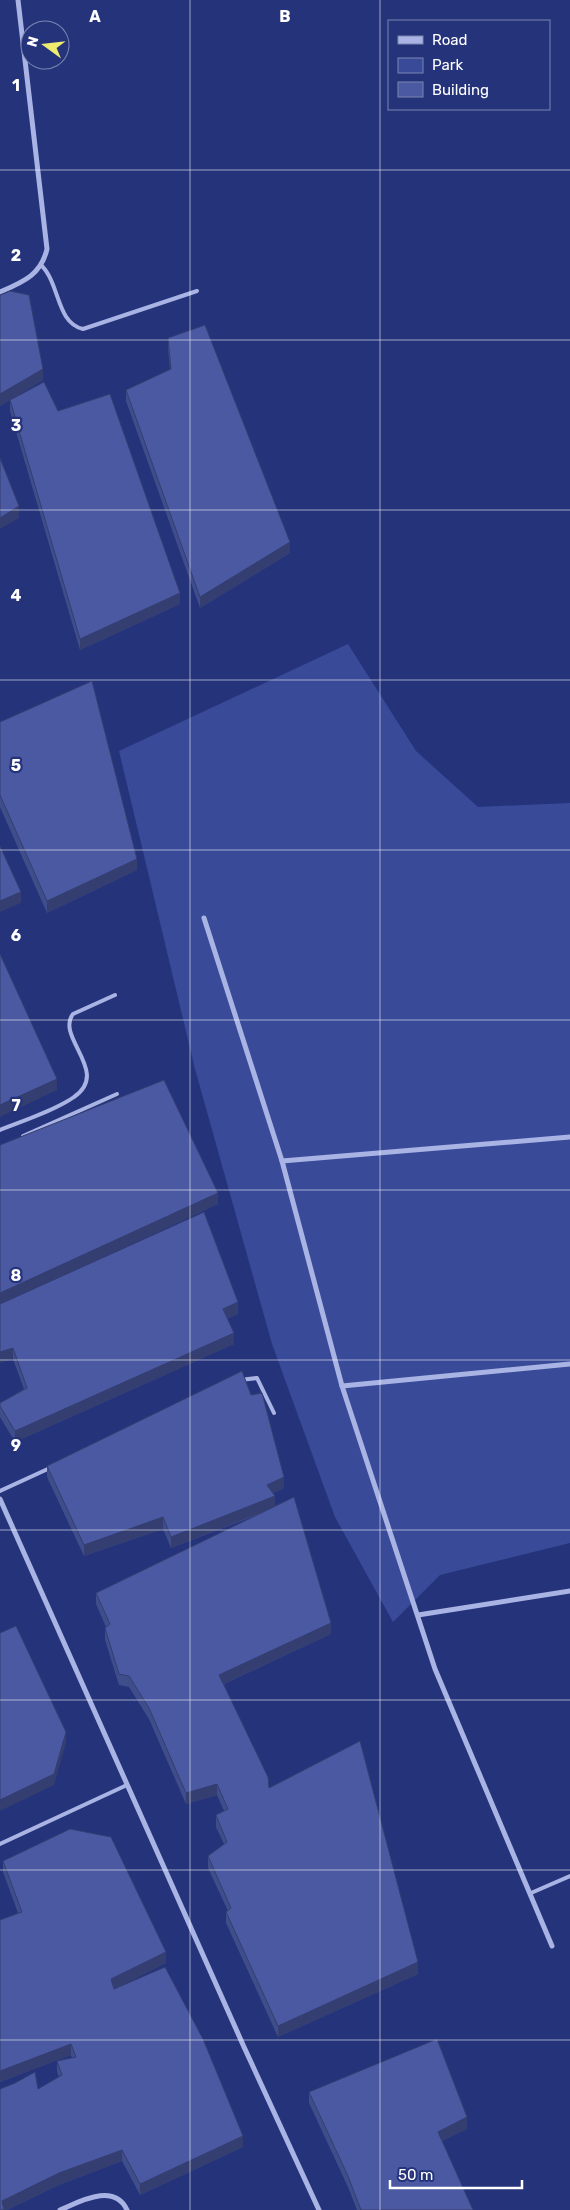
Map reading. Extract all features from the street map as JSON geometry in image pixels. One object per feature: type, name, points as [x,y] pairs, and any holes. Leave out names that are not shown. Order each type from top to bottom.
[{"type":"street","points":[[0,292],[30,278],[41,265],[47,240],[18,0]]},
{"type":"street","points":[[204,918],[282,1161],[342,1386],[435,1669],[552,1946]]},
{"type":"street","points":[[282,1161],[570,1137]]},
{"type":"street","points":[[342,1386],[570,1364]]},
{"type":"street","points":[[0,1499],[319,2210]]},
{"type":"street","points":[[418,1615],[570,1590]]},
{"type":"street","points":[[60,2210],[93,2196],[103,2194],[114,2198],[127,2210]]},
{"type":"lane","points":[[41,265],[52,280],[66,319],[73,326],[83,329],[197,291]]},
{"type":"lane","points":[[0,1130],[69,1101],[81,1091],[87,1076],[86,1068],[68,1028],[69,1018],[73,1014],[115,995]]},
{"type":"lane","points":[[18,1138],[117,1094]]},
{"type":"lane","points":[[236,1381],[257,1378],[274,1413]]},
{"type":"lane","points":[[0,1491],[52,1467]]},
{"type":"lane","points":[[0,1844],[127,1785]]},
{"type":"lane","points":[[531,1893],[570,1876]]},
{"type":"green space","points":[[348,644],[416,751],[478,807],[570,803],[570,1543],[440,1575],[393,1622],[335,1517],[272,1344],[195,1069],[119,751]]},
{"type":"building","points":[[10,291],[29,295],[43,369],[0,394],[0,295]]},
{"type":"building","points":[[205,325],[290,542],[200,597],[126,390],[171,369],[168,338]]},
{"type":"building","points":[[44,382],[58,411],[110,394],[180,593],[80,639],[10,400]]},
{"type":"building","points":[[0,458],[19,506],[0,518]]},
{"type":"building","points":[[92,681],[137,859],[47,901],[0,795],[0,722]]},
{"type":"building","points":[[0,846],[21,892],[0,901]]},
{"type":"building","points":[[0,954],[57,1079],[0,1105]]},
{"type":"building","points":[[164,1080],[218,1193],[0,1293],[0,1145]]},
{"type":"building","points":[[204,1212],[238,1302],[223,1309],[234,1333],[15,1431],[0,1403],[27,1388],[13,1348],[0,1352],[0,1304]]},
{"type":"building","points":[[242,1371],[251,1395],[262,1393],[284,1477],[267,1485],[275,1496],[171,1537],[163,1517],[84,1545],[47,1466]]},
{"type":"building","points":[[294,1497],[331,1623],[219,1675],[268,1777],[269,1788],[360,1741],[418,1962],[278,2026],[226,1912],[231,1908],[208,1856],[227,1842],[216,1815],[228,1809],[217,1784],[186,1793],[149,1708],[129,1676],[119,1674],[105,1628],[110,1624],[96,1593]]},
{"type":"building","points":[[16,1626],[66,1732],[54,1774],[0,1800],[0,1633]]},
{"type":"building","points":[[70,1829],[111,1837],[166,1952],[111,1979],[114,1989],[165,1967],[203,2039],[243,2136],[140,2184],[122,2150],[59,2173],[2,2201],[4,2210],[0,2210],[0,2089],[35,2072],[38,2089],[62,2075],[57,2061],[76,2057],[71,2044],[0,2071],[0,1920],[22,1912],[3,1861]]},
{"type":"building","points":[[437,2039],[467,2117],[438,2132],[473,2210],[361,2210],[348,2176],[309,2092]]}]
